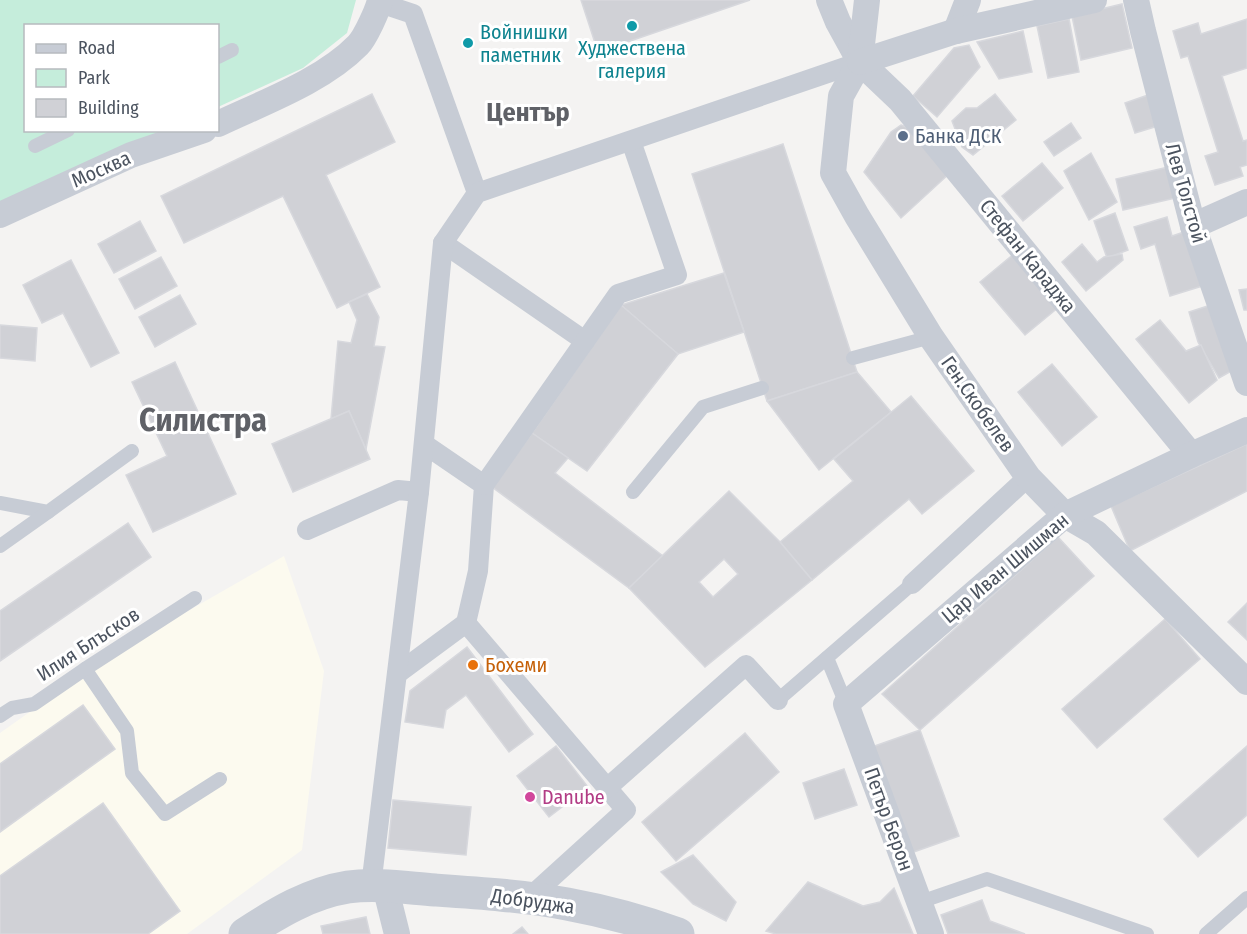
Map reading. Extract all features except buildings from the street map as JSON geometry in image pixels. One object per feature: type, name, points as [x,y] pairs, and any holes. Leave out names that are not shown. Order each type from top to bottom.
[{"type":"street","name":"Стефан Караджа","points":[[830,0],[838,22],[860,62],[900,100],[1191,455]]},
{"type":"street","points":[[860,62],[867,0]]},
{"type":"street","points":[[956,31],[968,0]]},
{"type":"street","points":[[397,934],[378,886],[397,674],[419,492],[443,243],[477,193],[956,31],[1094,0]]},
{"type":"street","name":"Лев Толстой","points":[[1136,0],[1193,226],[1247,382]]},
{"type":"street","points":[[219,124],[307,82],[336,64],[359,44],[380,2],[413,14],[477,193]]},
{"type":"street","name":"Ген.Скобелев","points":[[860,62],[841,96],[833,173],[931,337],[1028,477],[1065,515],[1096,533],[1247,682]]},
{"type":"street","name":"Москва","points":[[0,215],[167,136],[192,132]]},
{"type":"street","points":[[397,674],[466,623],[478,572],[484,485],[585,341],[618,294],[677,275],[631,141]]},
{"type":"street","points":[[1193,226],[1247,202]]},
{"type":"street","points":[[443,243],[585,341]]},
{"type":"street","name":"Цар Иван Шишман","points":[[846,704],[1065,515],[1247,430]]},
{"type":"street","points":[[424,444],[484,485]]},
{"type":"street","points":[[912,584],[1028,477]]},
{"type":"street","points":[[308,530],[398,490],[419,492]]},
{"type":"street","points":[[466,623],[627,810],[529,898]]},
{"type":"street","points":[[607,788],[746,665],[778,700]]},
{"type":"street","name":"Петър Берон","points":[[846,704],[931,934]]},
{"type":"street","name":"Добруджа","points":[[245,934],[270,917],[324,892],[350,887],[378,886],[529,898],[568,904],[637,920],[678,934]]},
{"type":"lane","points":[[219,56],[232,50]]},
{"type":"lane","points":[[35,146],[64,132]]},
{"type":"lane","points":[[853,358],[931,337]]},
{"type":"lane","points":[[633,492],[703,407],[762,388]]},
{"type":"lane","points":[[0,546],[132,451]]},
{"type":"lane","points":[[0,503],[48,512]]},
{"type":"lane","points":[[778,700],[912,584]]},
{"type":"lane","name":"Илия Блъсков","points":[[0,716],[12,708],[34,704],[195,598]]},
{"type":"lane","points":[[827,658],[846,704]]},
{"type":"lane","points":[[85,669],[127,731],[132,772],[165,814],[220,779]]},
{"type":"lane","points":[[920,902],[987,879],[1147,934]]},
{"type":"lane","points":[[1206,934],[1247,898]]},
{"type":"shaded area","points":[[284,556],[324,671],[302,850],[187,934],[0,934],[0,733],[106,658]]},
{"type":"green space","points":[[0,0],[356,0],[347,33],[303,68],[219,107],[219,24],[24,24],[24,132],[164,132],[0,206]]},
{"type":"place","name":"Худжествена галерия","points":[[632,26]]},
{"type":"place","name":"Войнишки паметник","points":[[468,43]]},
{"type":"place","name":"Банка ДСК","points":[[903,136]]},
{"type":"place","name":"Бохеми","points":[[473,665]]},
{"type":"place","name":"Danube","points":[[530,797]]},
{"type":"district","name":"Център","points":[[528,112]]},
{"type":"district","name":"Силистра","points":[[203,420]]}]
